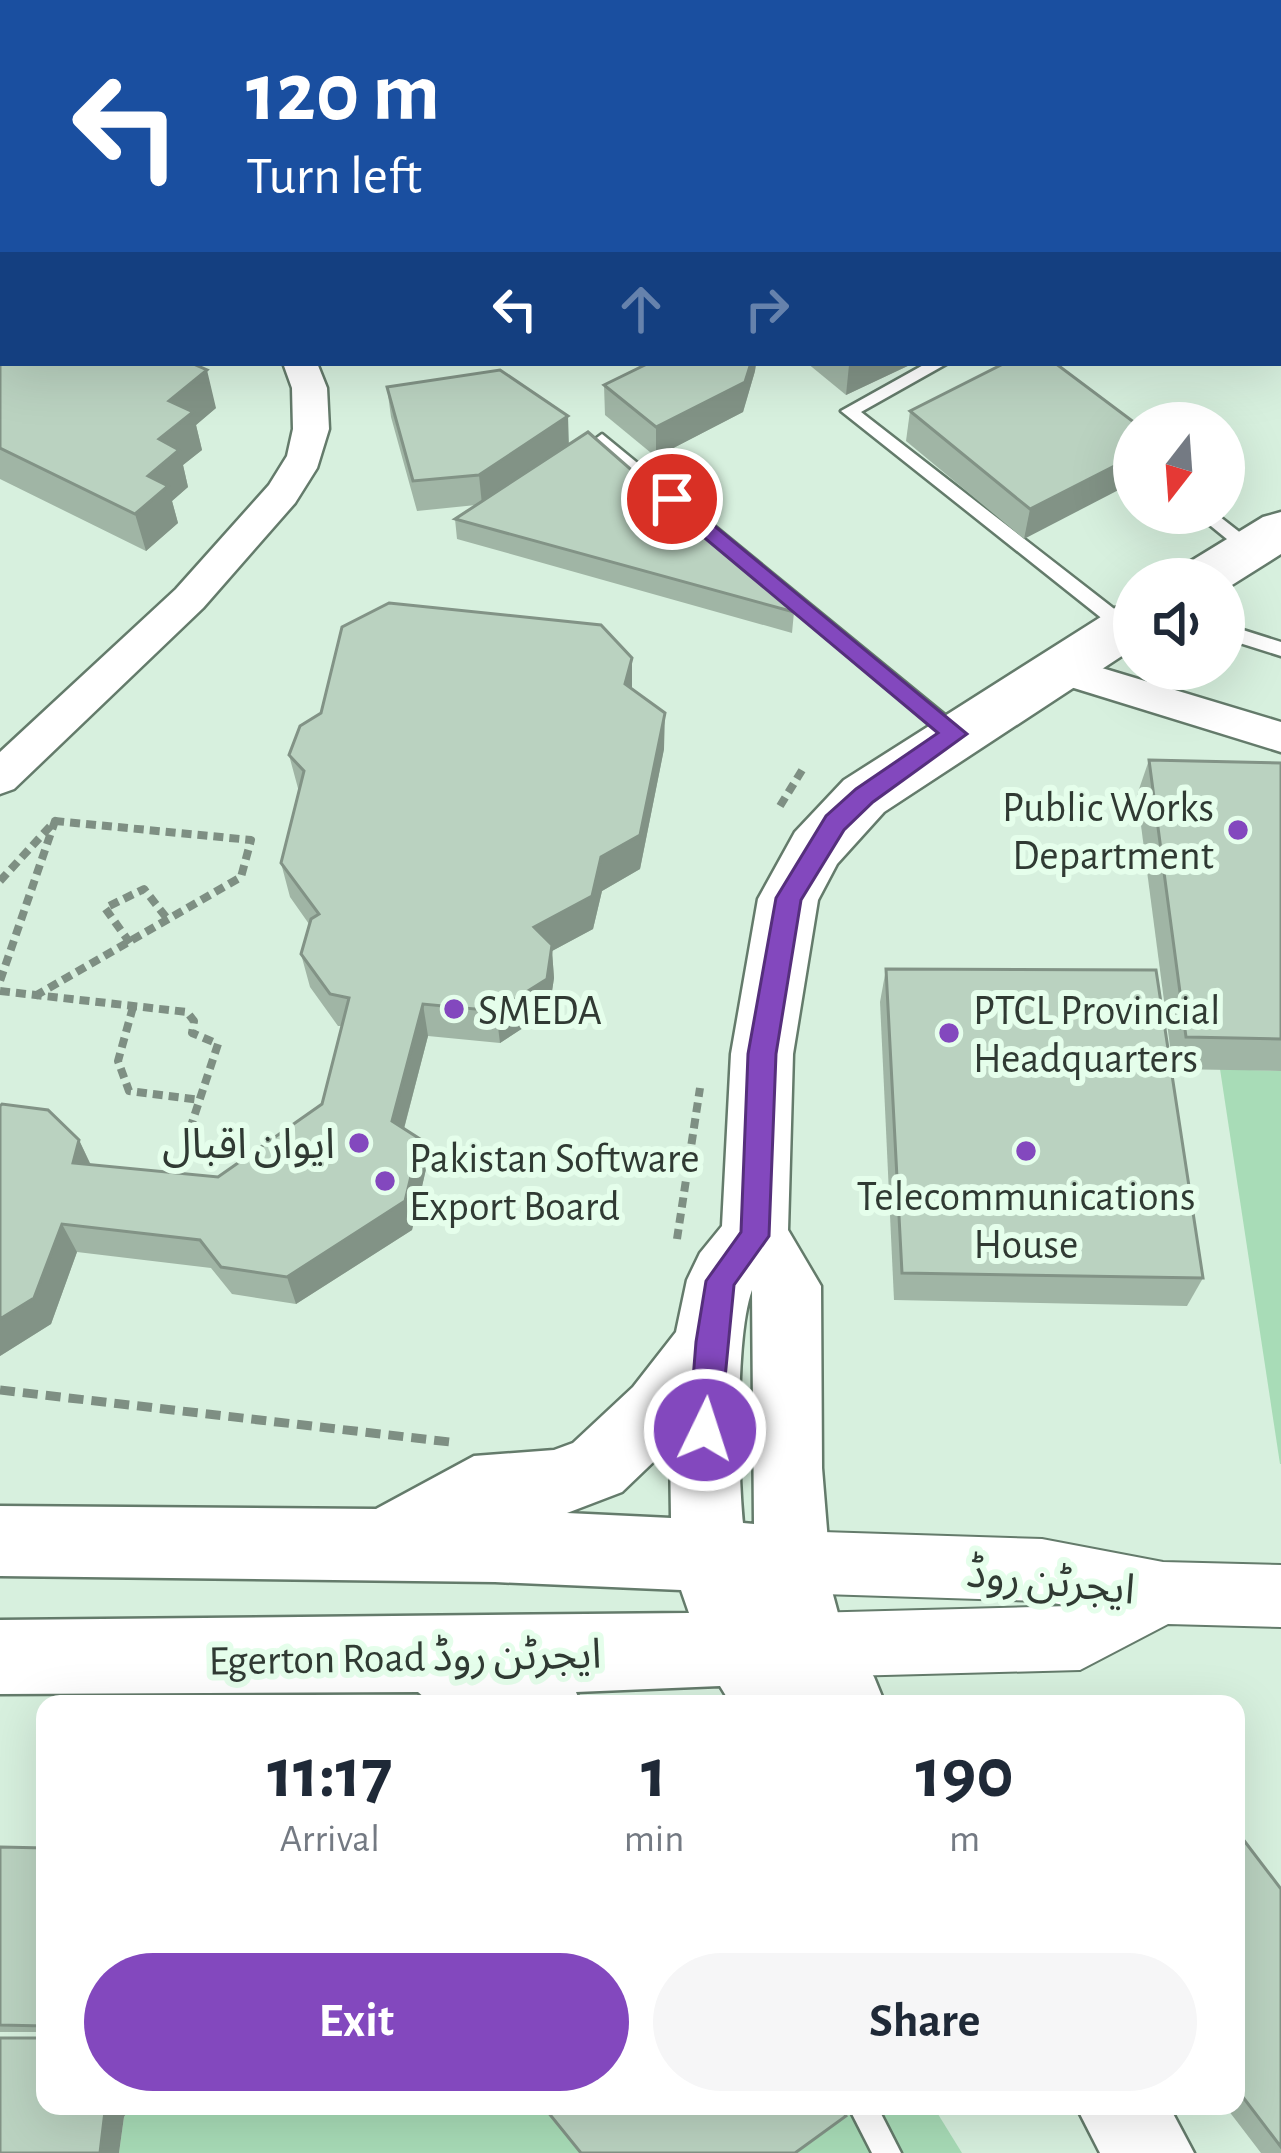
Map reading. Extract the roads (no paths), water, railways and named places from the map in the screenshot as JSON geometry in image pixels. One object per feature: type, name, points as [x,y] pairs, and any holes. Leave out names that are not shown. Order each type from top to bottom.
[{"type":"main road","points":[[1236,558],[1266,540]]},
{"type":"main road","points":[[793,1676],[786,1468],[787,1286],[755,1236],[762,1054],[788,898],[835,823],[864,796],[1113,636]]},
{"type":"main road","points":[[755,1236],[721,1281],[710,1342],[702,1473],[708,1555],[716,1592],[793,1676]]},
{"type":"main road","points":[[384,1545],[474,1490],[554,1484],[597,1468],[658,1410],[710,1342]]},
{"type":"main road","points":[[0,1541],[384,1545],[791,1562]]},
{"type":"main road","points":[[395,1655],[516,1695]]},
{"type":"main road","name":"Egerton Road ایجرٹن روڈ","points":[[0,1657],[274,1670],[395,1655],[793,1676]]},
{"type":"main road","points":[[1124,2115],[1151,2153]]},
{"type":"street","points":[[0,778],[224,566],[263,518],[300,467],[309,431],[311,384],[302,366]]},
{"type":"street","points":[[1062,670],[1281,737]]},
{"type":"street","name":"ایجرٹن روڈ","points":[[791,1562],[1042,1570],[1162,1593]]},
{"type":"street","points":[[1162,1593],[1281,1596]]},
{"type":"street","name":"ایجرٹن روڈ","points":[[793,1676],[1080,1638],[1162,1593]]},
{"type":"lane","points":[[934,366],[849,411],[1113,611]]},
{"type":"lane","points":[[602,440],[955,734]]},
{"type":"lane","points":[[1245,638],[1281,649]]},
{"type":"lane","points":[[867,2115],[887,2153]]},
{"type":"place","name":"Public Works Department","points":[[1238,830]]},
{"type":"place","name":"SMEDA","points":[[454,1009]]},
{"type":"place","name":"PTCL Provincial Headquarters","points":[[949,1033]]},
{"type":"place","name":"ایوان اقبال","points":[[359,1143]]},
{"type":"place","name":"Telecommunications House","points":[[1026,1151]]},
{"type":"place","name":"Pakistan Software Export Board","points":[[385,1181]]}]
